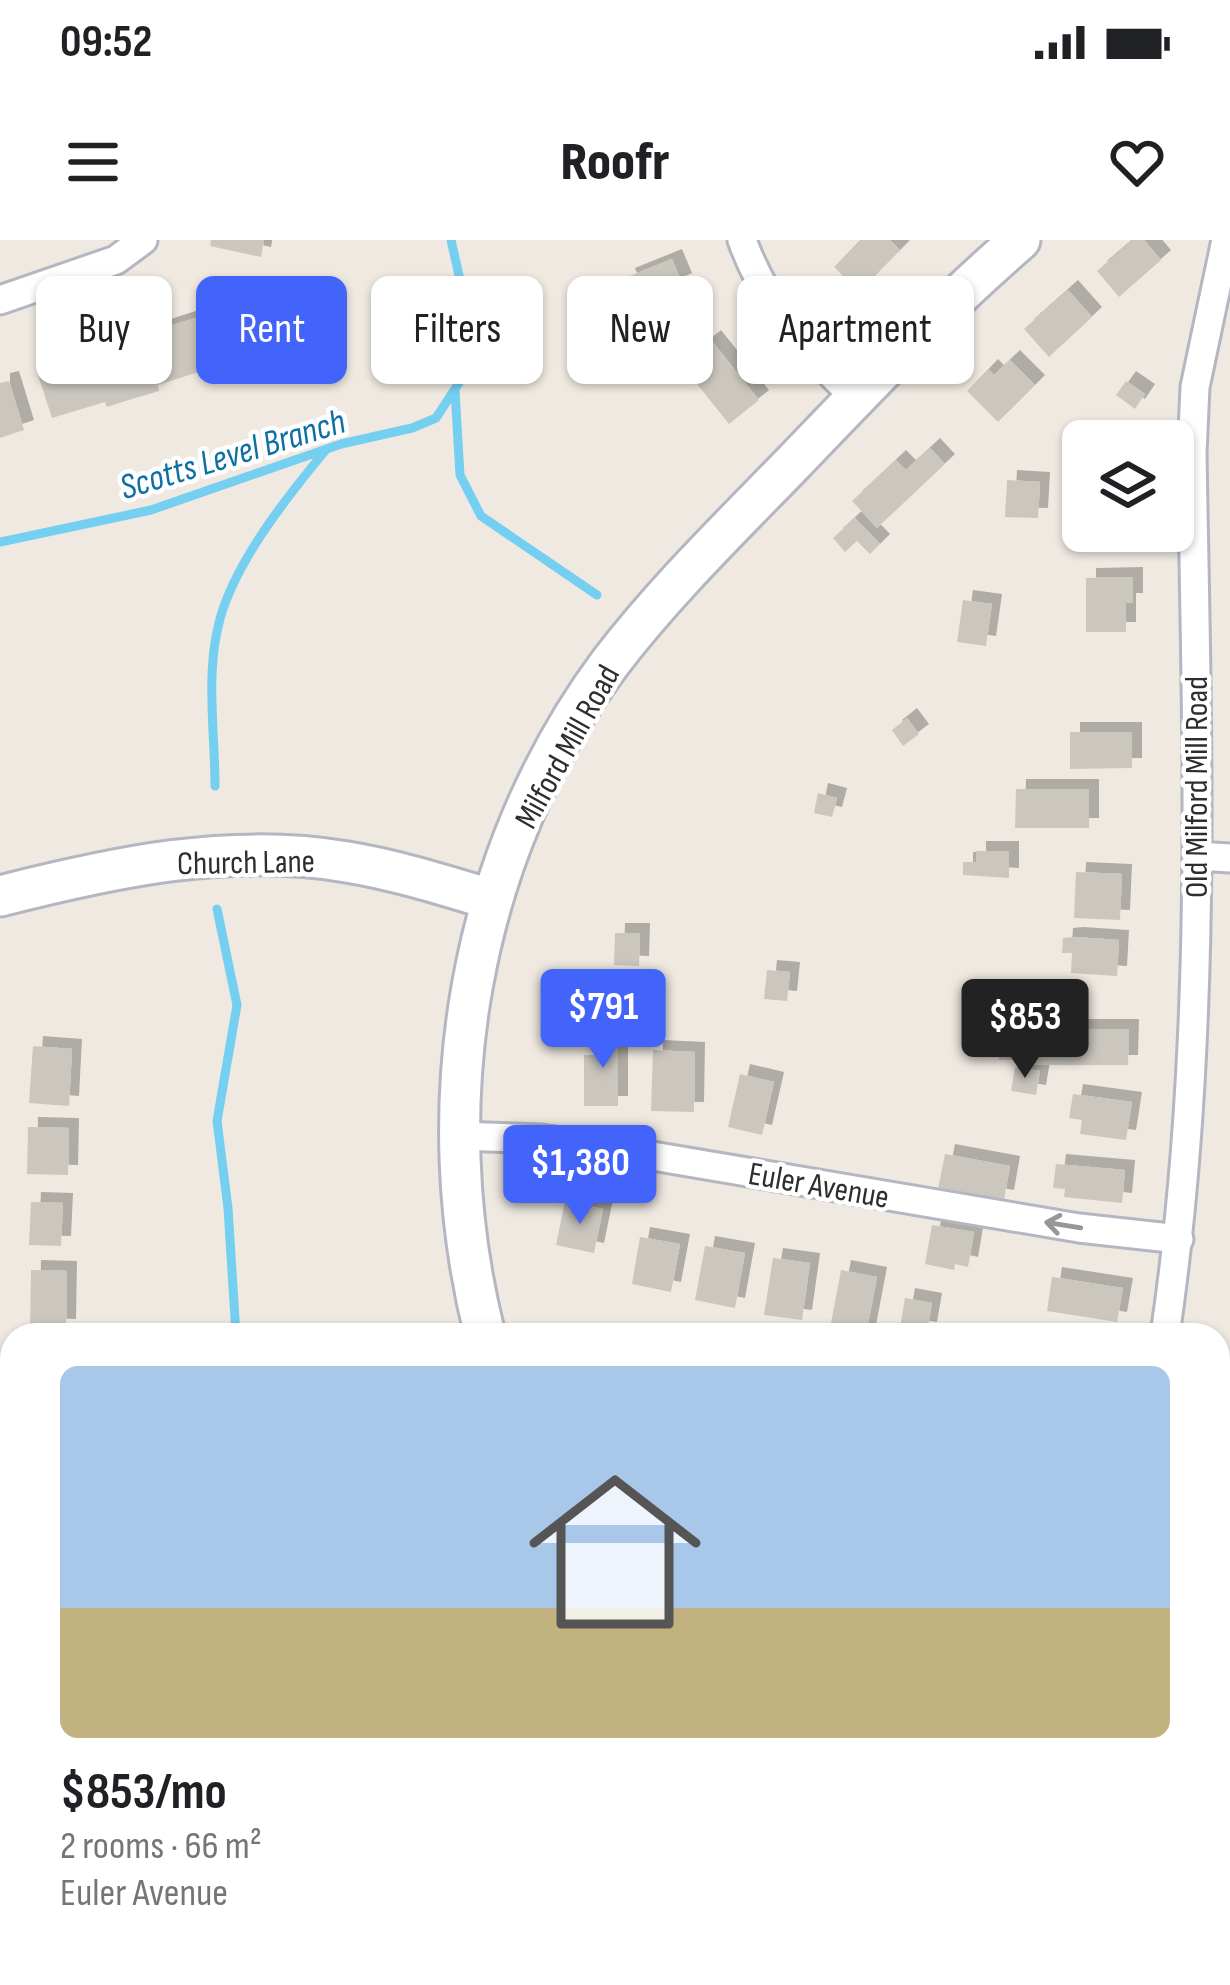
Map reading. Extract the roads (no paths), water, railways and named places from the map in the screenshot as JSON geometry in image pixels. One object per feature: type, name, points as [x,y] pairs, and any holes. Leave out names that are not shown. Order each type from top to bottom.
[{"type":"main road","name":"Milford Mill Road","points":[[483,1323],[466,1241],[458,1136],[470,996],[490,898],[539,783],[609,665],[725,533],[975,279],[1020,240]]},
{"type":"main road","name":"Church Lane","points":[[0,896],[132,866],[254,855],[344,862],[490,898]]},
{"type":"street","points":[[0,300],[116,260],[143,240]]},
{"type":"street","points":[[742,240],[763,291],[788,329],[856,398]]},
{"type":"street","name":"Old Milford Mill Road","points":[[1167,1323],[1179,1239],[1198,856],[1195,387],[1226,240]]},
{"type":"street","points":[[1198,856],[1230,858]]},
{"type":"street","name":"Euler Avenue","points":[[458,1136],[542,1139],[1079,1228],[1179,1239]]},
{"type":"waterway","name":"Scotts Level Branch","points":[[0,542],[151,510],[341,444],[436,418],[464,375],[468,355],[468,315],[451,240]]},
{"type":"waterway","points":[[455,391],[460,475],[481,516],[597,595]]},
{"type":"waterway","points":[[215,786],[212,666],[225,604],[262,534],[325,451]]},
{"type":"waterway","points":[[217,909],[237,1005],[217,1121],[235,1323]]}]
